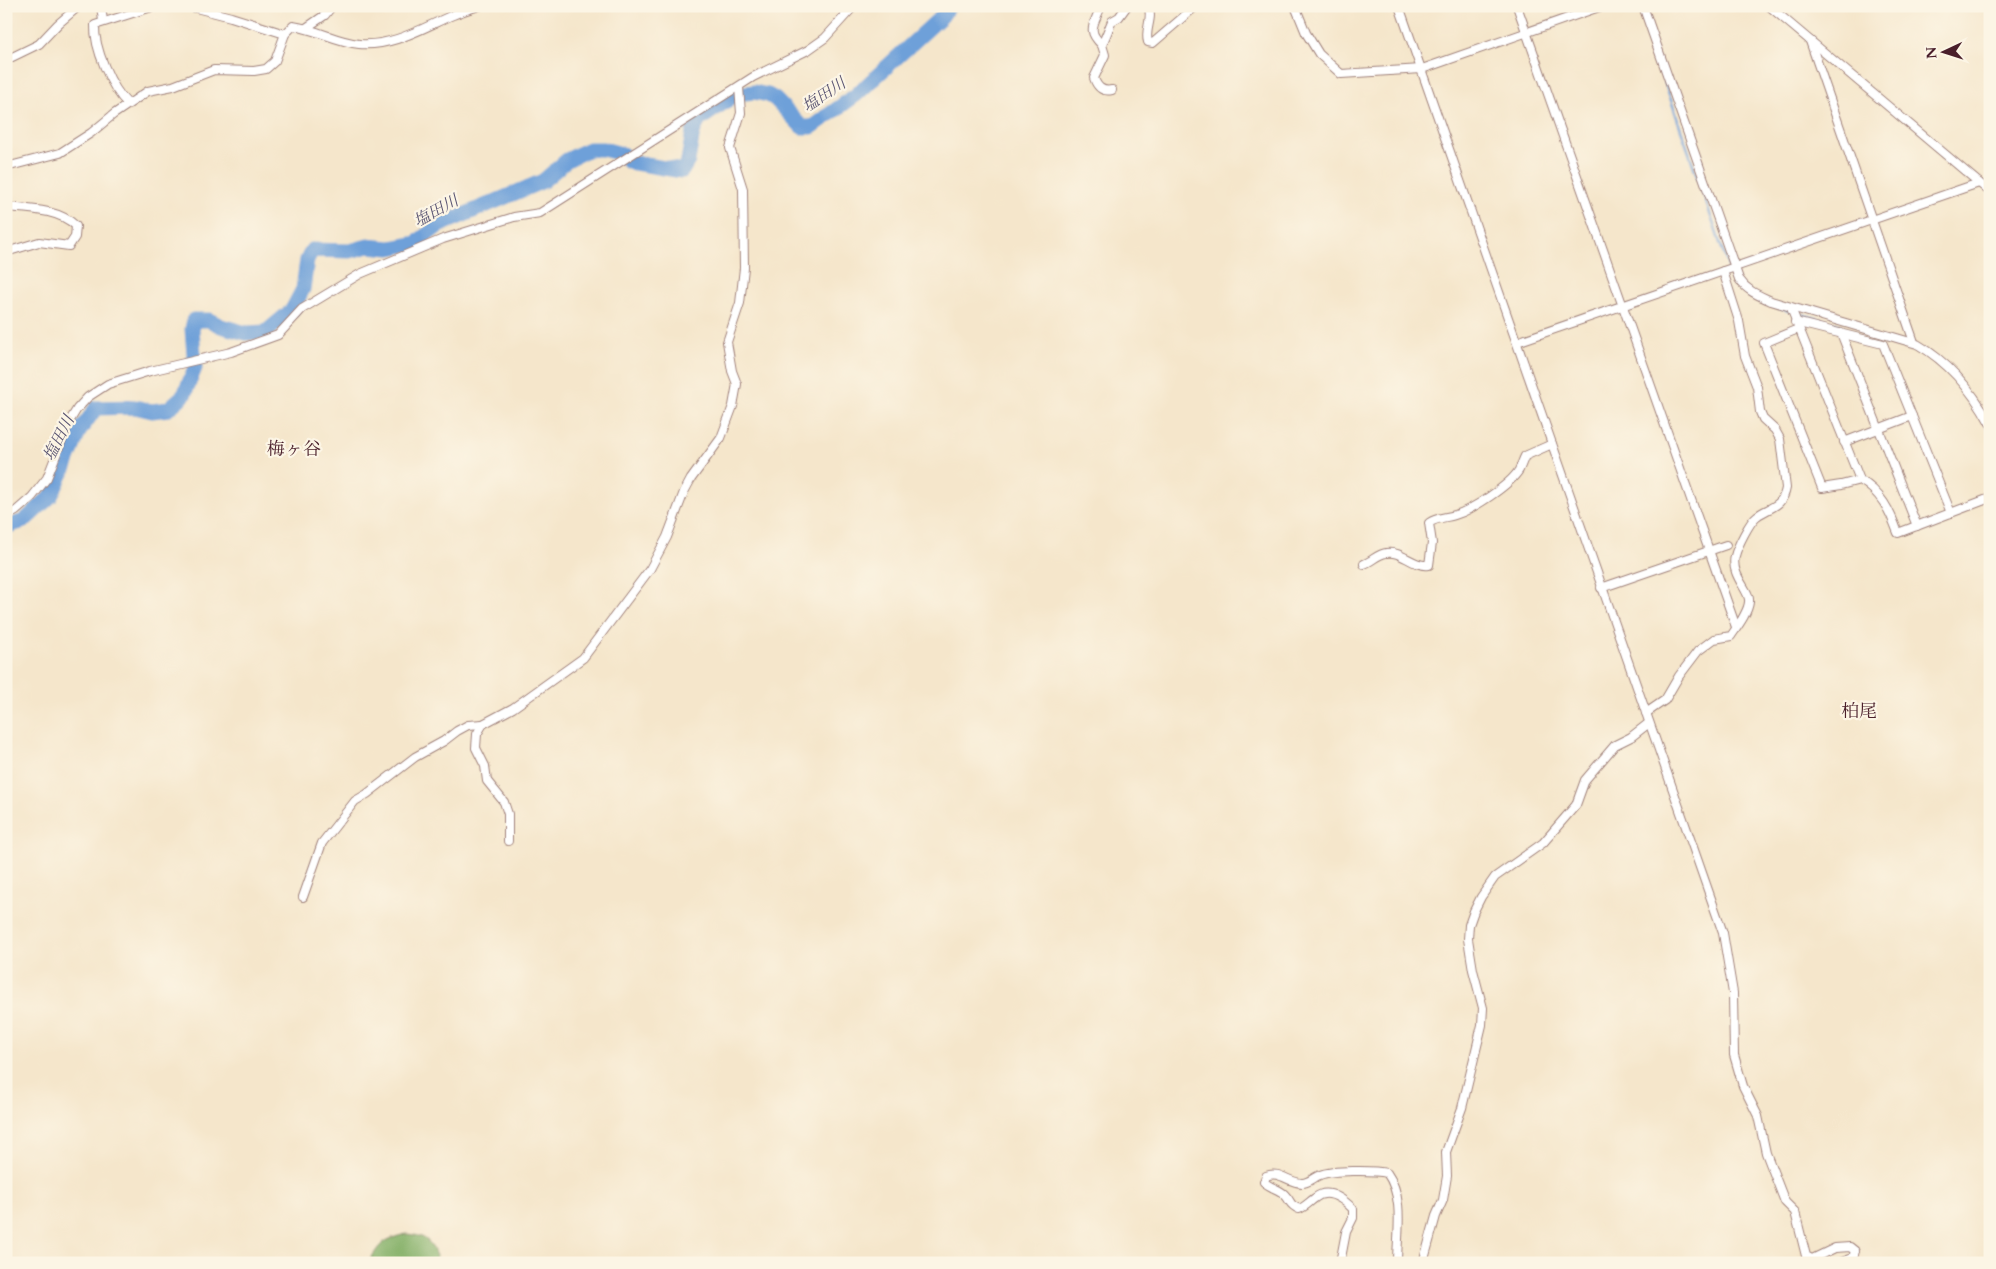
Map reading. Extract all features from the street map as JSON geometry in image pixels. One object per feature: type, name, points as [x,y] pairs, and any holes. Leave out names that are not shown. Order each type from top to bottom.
[{"type":"street","points":[[6,60],[39,44],[79,6]]},
{"type":"street","points":[[101,6],[104,21]]},
{"type":"street","points":[[128,104],[113,86],[102,58],[95,25],[156,6]]},
{"type":"street","points":[[188,6],[232,16],[285,34]]},
{"type":"street","points":[[306,28],[325,15],[332,6]]},
{"type":"street","points":[[6,167],[60,153],[91,133],[148,91],[173,86],[214,70],[254,72],[266,69],[275,61],[285,34],[293,26],[306,28],[358,44],[372,44],[396,39],[479,6]]},
{"type":"street","points":[[6,517],[32,497],[47,478],[69,422],[77,408],[88,397],[108,384],[150,371],[231,352],[278,336],[302,309],[360,274],[443,239],[514,217],[540,213],[753,77],[808,50],[825,38],[854,6]]},
{"type":"street","points":[[1101,6],[1092,31],[1093,37],[1102,45],[1105,55],[1094,78],[1097,86],[1102,90],[1112,90]]},
{"type":"street","points":[[1102,45],[1112,21],[1119,17],[1127,6]]},
{"type":"street","points":[[1148,6],[1151,16],[1147,38],[1148,42],[1153,43],[1196,6]]},
{"type":"street","points":[[1294,6],[1306,33],[1319,54],[1341,74],[1422,69],[1602,6]]},
{"type":"street","points":[[1399,6],[1723,933],[1733,993],[1734,1055],[1743,1086],[1758,1116],[1766,1153],[1786,1202],[1795,1212],[1799,1232],[1804,1241],[1806,1256],[1812,1259],[1835,1248],[1850,1247],[1855,1251],[1853,1258],[1840,1263]]},
{"type":"street","points":[[1517,6],[1736,627]]},
{"type":"street","points":[[1644,6],[1738,279],[1750,292],[1790,308],[1914,342],[1933,353],[1948,366],[1977,399],[1990,423]]},
{"type":"street","points":[[1769,6],[1990,192]]},
{"type":"street","points":[[1810,41],[1914,342]]},
{"type":"street","points":[[303,897],[322,843],[355,801],[415,757],[468,725],[484,724],[513,708],[583,658],[650,569],[691,479],[721,438],[733,406],[737,384],[732,370],[728,342],[740,303],[744,268],[743,189],[730,148],[741,113],[739,87]]},
{"type":"street","points":[[1517,342],[1979,183]]},
{"type":"street","points":[[6,207],[56,214],[69,219],[76,226],[76,237],[69,246],[39,242],[6,252]]},
{"type":"street","points":[[1646,713],[1665,700],[1679,676],[1698,651],[1714,639],[1731,636],[1749,604],[1749,596],[1739,582],[1735,570],[1734,557],[1752,521],[1758,515],[1775,507],[1785,494],[1786,488],[1780,439],[1763,419],[1760,412],[1757,387],[1744,356],[1739,321],[1723,271]]},
{"type":"street","points":[[1790,308],[1860,480],[1870,486],[1883,499],[1898,533],[1990,498]]},
{"type":"street","points":[[1860,480],[1822,488],[1764,343],[1797,325],[1842,333],[1883,344],[1951,512]]},
{"type":"street","points":[[1842,333],[1917,526]]},
{"type":"street","points":[[1844,442],[1912,416]]},
{"type":"street","points":[[1364,564],[1385,553],[1394,553],[1421,566],[1429,564],[1432,543],[1429,523],[1434,519],[1464,511],[1489,497],[1518,472],[1525,456],[1552,444]]},
{"type":"street","points":[[1601,588],[1726,545]]},
{"type":"street","points":[[1422,1263],[1436,1216],[1443,1200],[1447,1176],[1446,1152],[1462,1108],[1482,1025],[1483,1008],[1473,970],[1468,939],[1469,925],[1474,911],[1480,897],[1495,877],[1543,843],[1576,805],[1585,780],[1615,745],[1632,737],[1649,723]]},
{"type":"street","points":[[484,724],[477,734],[476,748],[485,766],[487,781],[504,802],[508,814],[508,841]]},
{"type":"street","points":[[1340,1263],[1346,1232],[1353,1218],[1353,1209],[1341,1198],[1326,1193],[1317,1196],[1304,1208],[1299,1209],[1290,1205],[1285,1195],[1267,1185],[1264,1182],[1266,1176],[1272,1173],[1281,1174],[1292,1182],[1305,1183],[1321,1174],[1375,1170],[1387,1173],[1393,1184],[1398,1201],[1397,1263]]},
{"type":"green space","points":[[406,1234],[420,1236],[428,1241],[439,1263],[368,1263],[383,1243]]},
{"type":"waterway","name":"塩田川","points":[[6,527],[24,521],[51,496],[79,432],[96,408],[135,407],[152,411],[168,409],[184,395],[195,368],[192,329],[194,320],[209,320],[221,326],[246,333],[266,332],[292,310],[303,289],[307,260],[312,250],[350,251],[368,246],[390,248],[416,243],[438,226],[543,181],[567,160],[589,149],[603,149],[622,154],[629,162],[682,171],[688,161],[693,132],[699,120],[736,94],[754,92],[768,95],[775,99],[802,127],[812,127],[856,95],[942,16],[949,6]]},
{"type":"waterway","points":[[1649,36],[1731,275],[1748,296],[1789,311]]},
{"type":"waterway","points":[[1794,312],[1840,325]]},
{"type":"waterway","points":[[1976,407],[1990,432]]},
{"type":"district","name":"梅ヶ谷","points":[[294,449]]},
{"type":"district","name":"柏尾","points":[[1859,711]]}]
